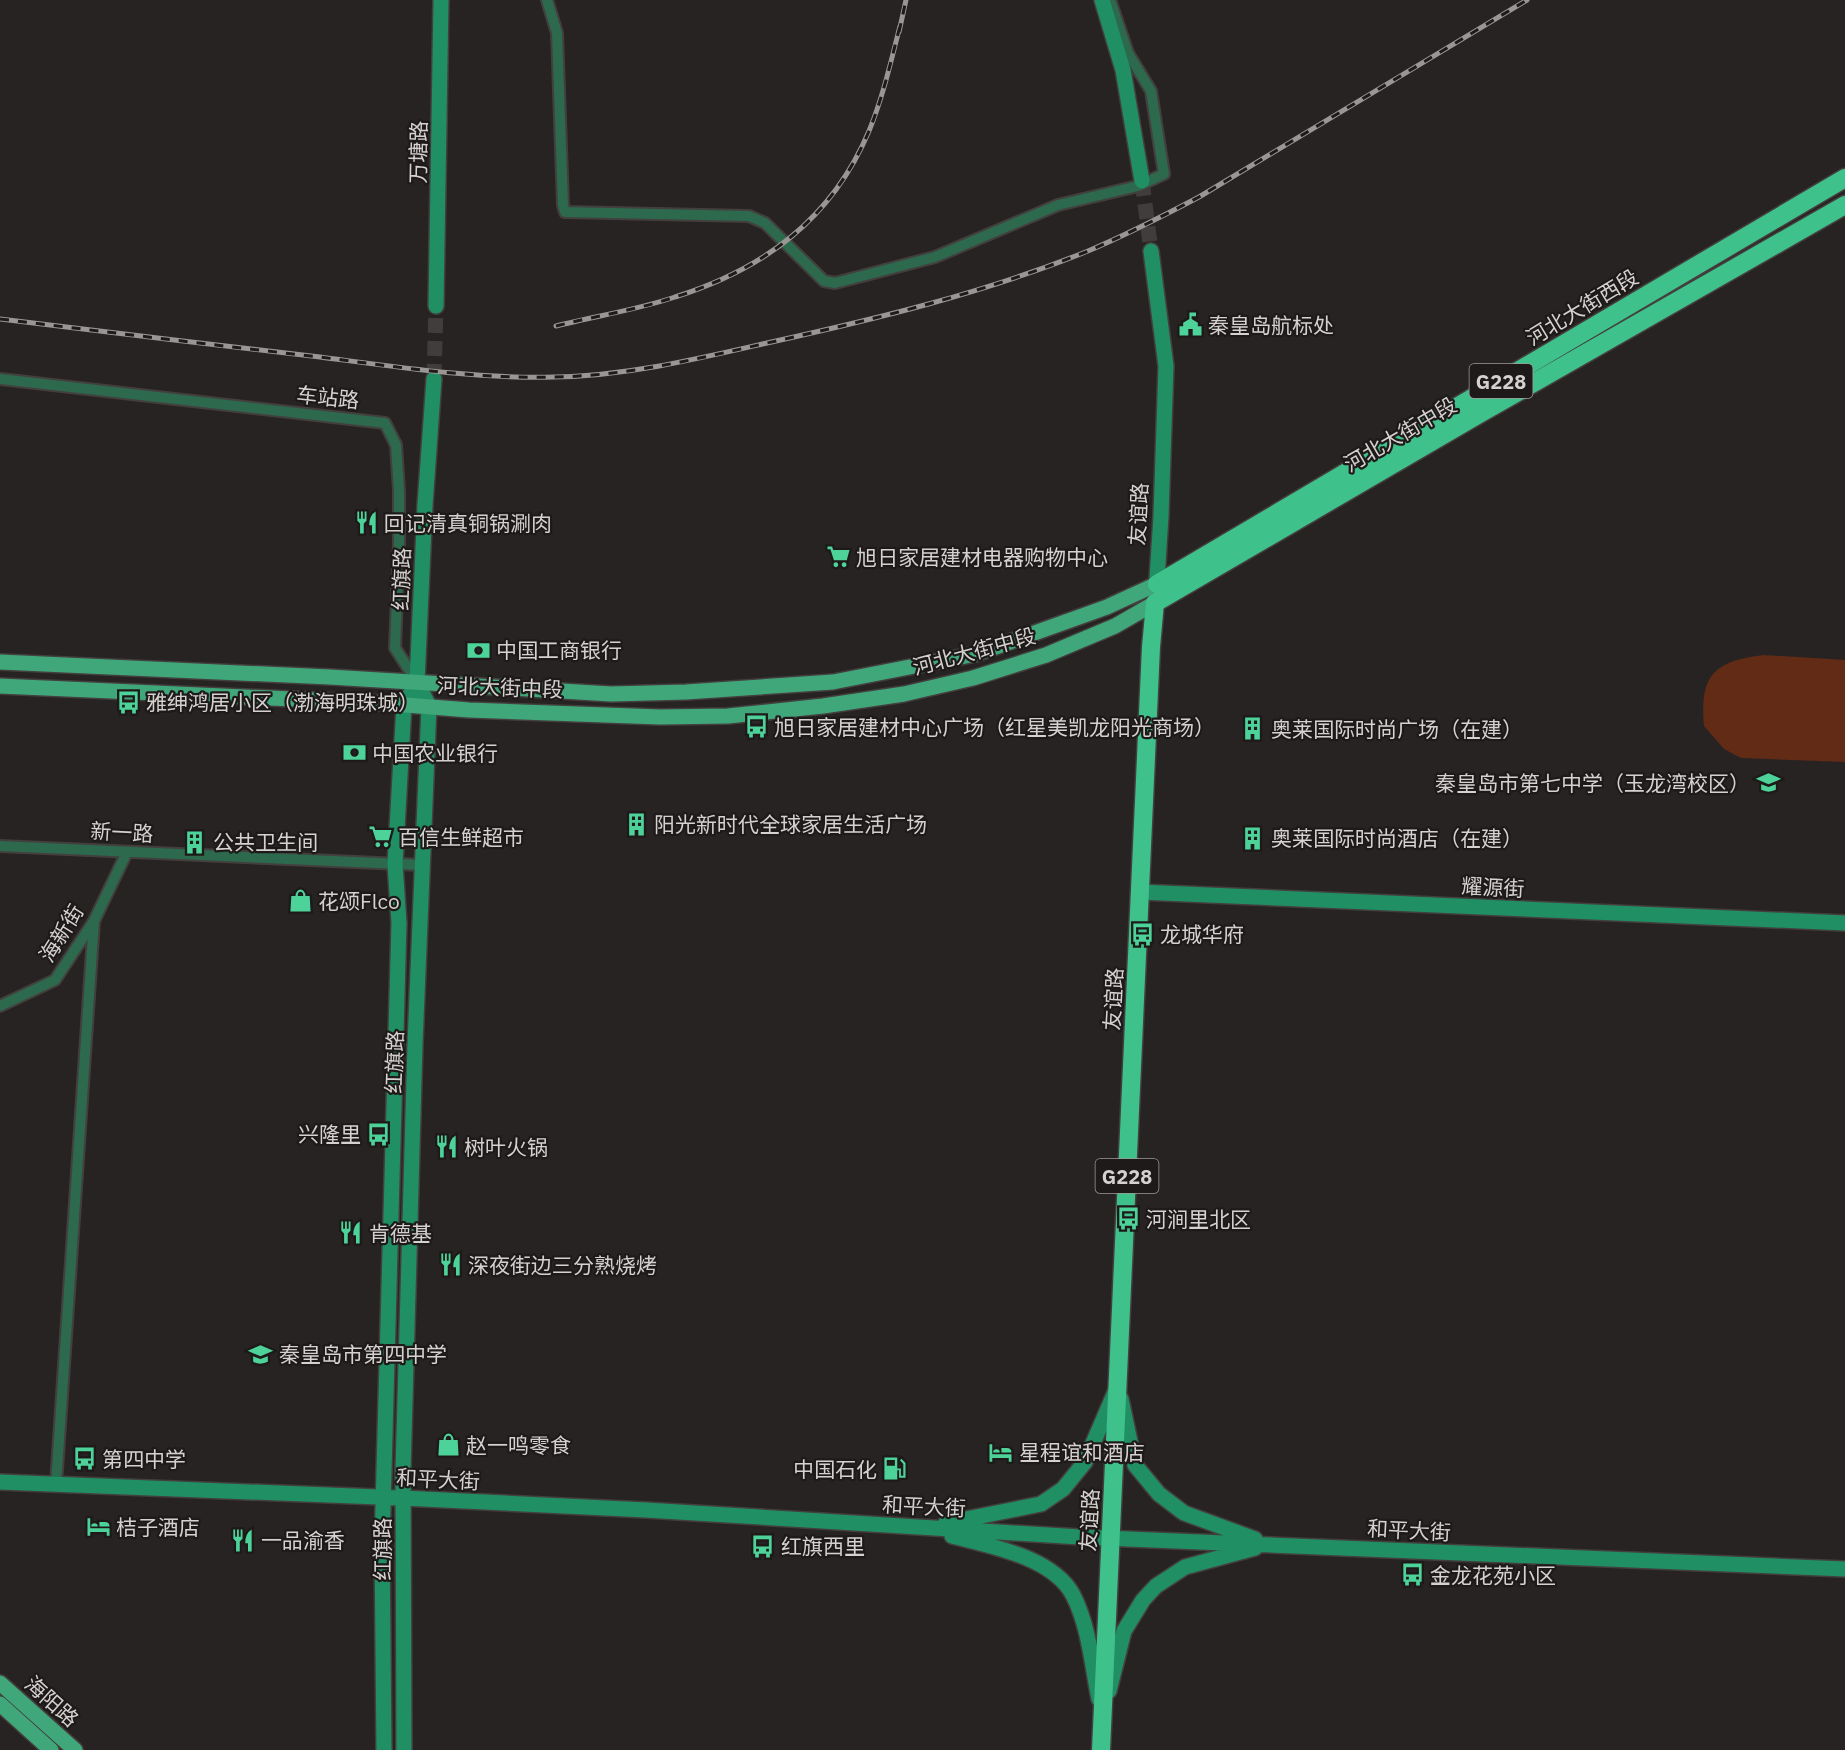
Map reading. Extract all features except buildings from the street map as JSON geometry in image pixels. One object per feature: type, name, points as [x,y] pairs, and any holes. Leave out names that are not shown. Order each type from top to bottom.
[{"type":"highway","name":"河北大街西段","points":[[1156,584],[1845,178]]},
{"type":"highway","name":"河北大街中段","points":[[1155,603],[1845,205]]},
{"type":"highway","name":"友谊路","points":[[1101,1750],[1151,647],[1155,603]]},
{"type":"main road","name":"万塘路","points":[[436,306],[441,0]]},
{"type":"main road","points":[[1102,0],[1123,70],[1142,181]]},
{"type":"main road","name":"友谊路","points":[[1151,251],[1166,366],[1161,516],[1155,603]]},
{"type":"main road","name":"红旗路","points":[[404,1750],[403,1498],[409,1235],[429,706],[417,682],[425,505],[434,379]]},
{"type":"main road","points":[[0,662],[417,682],[610,694],[686,692],[833,682],[976,654],[1107,607],[1156,584]]},
{"type":"main road","name":"河北大街中段","points":[[0,686],[660,717],[728,716],[823,706],[962,681],[1046,656],[1115,626],[1155,603]]},
{"type":"main road","points":[[384,1750],[381,1595],[399,923],[395,864],[404,705],[417,682]]},
{"type":"main road","name":"耀源街","points":[[1140,892],[1845,923]]},
{"type":"main road","points":[[923,1528],[1041,1504],[1064,1489],[1085,1462],[1118,1384]]},
{"type":"main road","points":[[1118,1384],[1134,1466],[1159,1494],[1184,1513],[1269,1545]]},
{"type":"main road","name":"和平大街","points":[[0,1482],[646,1510],[923,1528],[1269,1545],[1845,1569]]},
{"type":"main road","points":[[923,1528],[1021,1555],[1051,1571],[1062,1582],[1073,1594],[1086,1631],[1102,1718]]},
{"type":"main road","points":[[1102,1718],[1124,1631],[1143,1600],[1156,1586],[1185,1567],[1269,1545]]},
{"type":"main road","name":"海阳路","points":[[0,1683],[75,1750]]},
{"type":"main road","name":"海阳路","points":[[0,1704],[51,1750]]},
{"type":"street","points":[[547,0],[557,33],[565,212],[749,216],[765,223],[824,281],[835,283],[935,257],[1058,205],[1138,186],[1164,174],[1151,91],[1128,54],[1110,0]]},
{"type":"street","name":"车站路","points":[[0,379],[385,423],[396,445],[399,491],[395,648],[417,682]]},
{"type":"street","name":"新一路","points":[[0,846],[423,865]]},
{"type":"street","name":"海新街","points":[[0,1006],[55,980],[94,921],[127,852]]},
{"type":"street","points":[[56,1484],[94,921]]},
{"type":"shaded area","points":[[1764,655],[1845,660],[1845,762],[1741,758],[1724,749],[1704,726],[1704,694],[1714,673],[1733,661]]},
{"type":"tunnel","points":[[1142,181],[1151,251]]},
{"type":"tunnel","points":[[434,379],[436,306]]},
{"type":"railway","points":[[899,32],[906,0]]},
{"type":"railway","points":[[0,319],[407,368],[495,376],[554,377],[608,374],[688,361],[929,304],[1009,280],[1088,251],[1199,197],[1527,0]]},
{"type":"railway","points":[[556,326],[646,306],[707,285],[738,272],[792,236],[815,215],[836,190],[854,162],[878,105],[900,26]]},
{"type":"place","name":"秦皇岛航标处","points":[[1190,325]]},
{"type":"place","name":"回记清真铜锅涮肉","points":[[366,523]]},
{"type":"place","name":"旭日家居建材电器购物中心","points":[[838,557]]},
{"type":"place","name":"中国工商银行","points":[[478,650]]},
{"type":"place","name":"雅绅鸿居小区（渤海明珠城）","points":[[128,702]]},
{"type":"place","name":"旭日家居建材中心广场（红星美凯龙阳光商场）","points":[[756,727]]},
{"type":"place","name":"奥莱国际时尚广场（在建）","points":[[1253,729]]},
{"type":"place","name":"中国农业银行","points":[[354,753]]},
{"type":"place","name":"秦皇岛市第七中学（玉龙湾校区）","points":[[1768,783]]},
{"type":"place","name":"阳光新时代全球家居生活广场","points":[[636,824]]},
{"type":"place","name":"百信生鲜超市","points":[[380,837]]},
{"type":"place","name":"奥莱国际时尚酒店（在建）","points":[[1253,838]]},
{"type":"place","name":"公共卫生间","points":[[195,842]]},
{"type":"place","name":"花颂Flco","points":[[300,901]]},
{"type":"place","name":"龙城华府","points":[[1142,934]]},
{"type":"place","name":"兴隆里","points":[[379,1134]]},
{"type":"place","name":"树叶火锅","points":[[446,1147]]},
{"type":"place","name":"河涧里北区","points":[[1128,1219]]},
{"type":"place","name":"肯德基","points":[[351,1233]]},
{"type":"place","name":"深夜街边三分熟烧烤","points":[[450,1265]]},
{"type":"place","name":"秦皇岛市第四中学","points":[[261,1354]]},
{"type":"place","name":"赵一鸣零食","points":[[448,1445]]},
{"type":"place","name":"星程谊和酒店","points":[[1001,1452]]},
{"type":"place","name":"第四中学","points":[[84,1459]]},
{"type":"place","name":"中国石化","points":[[895,1469]]},
{"type":"place","name":"桔子酒店","points":[[98,1527]]},
{"type":"place","name":"一品渝香","points":[[243,1540]]},
{"type":"place","name":"红旗西里","points":[[763,1546]]},
{"type":"place","name":"金龙花苑小区","points":[[1412,1575]]}]
